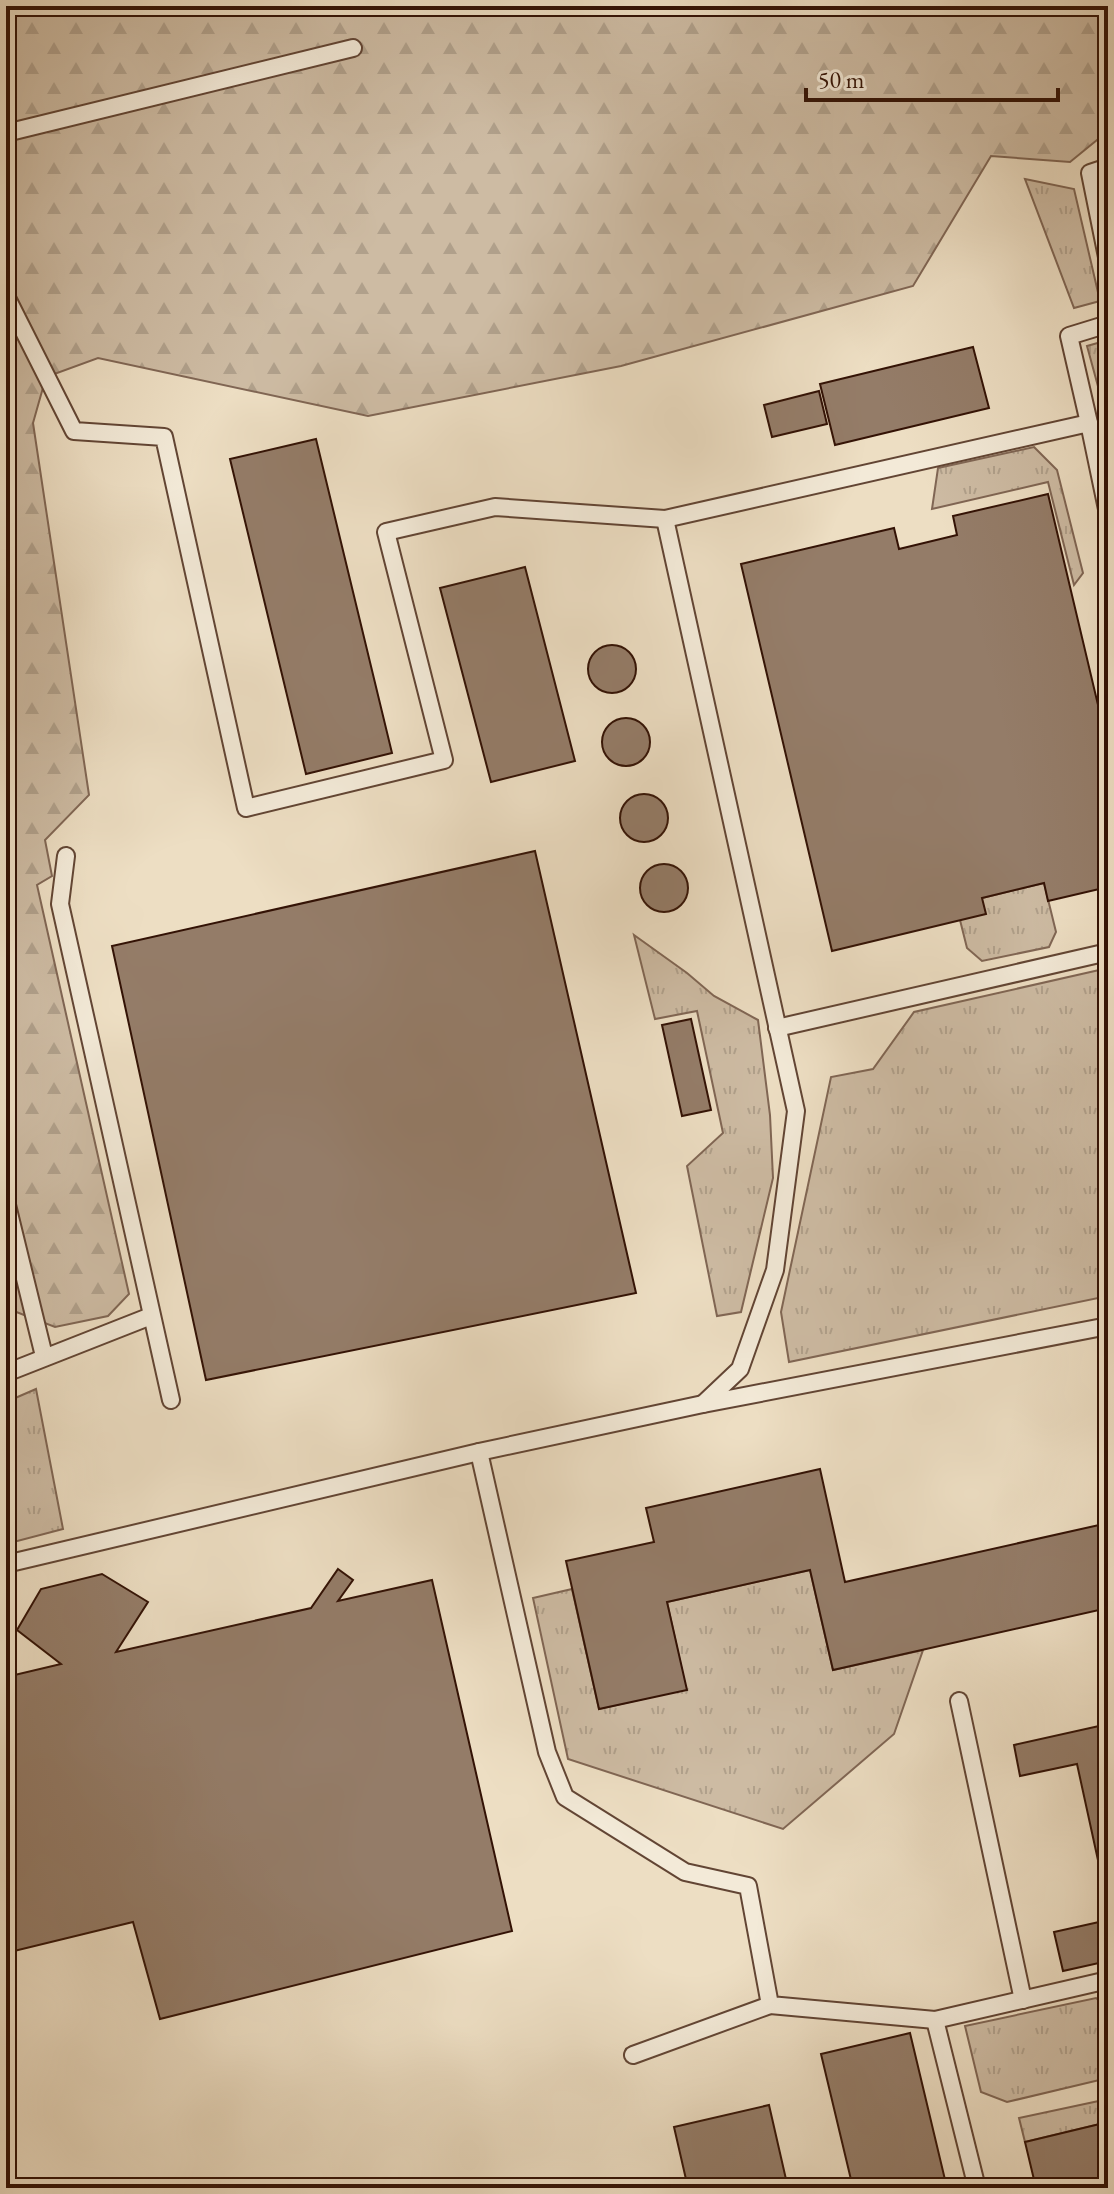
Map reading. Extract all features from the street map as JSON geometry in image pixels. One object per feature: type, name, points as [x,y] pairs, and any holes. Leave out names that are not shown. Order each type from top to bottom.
[{"type":"lane","points":[[6,133],[353,48]]},
{"type":"lane","points":[[1108,167],[1090,173],[1108,262]]},
{"type":"lane","points":[[6,296],[74,431],[164,437],[246,808],[444,760],[386,532],[495,507],[665,519],[1089,423]]},
{"type":"lane","points":[[1107,503],[1069,336],[1108,324]]},
{"type":"lane","points":[[665,519],[796,1111],[775,1270],[740,1369],[703,1404]]},
{"type":"lane","points":[[66,856],[60,904],[171,1400]]},
{"type":"lane","points":[[777,1028],[1108,952]]},
{"type":"lane","points":[[6,1201],[44,1356]]},
{"type":"lane","points":[[6,1373],[151,1316]]},
{"type":"lane","points":[[6,1564],[479,1452],[703,1404],[1108,1326]]},
{"type":"lane","points":[[479,1452],[547,1752],[565,1797],[685,1872],[748,1886],[770,2005]]},
{"type":"lane","points":[[959,1701],[1023,2000]]},
{"type":"lane","points":[[633,2055],[770,2005],[935,2020],[1108,1980]]},
{"type":"lane","points":[[935,2020],[977,2188]]},
{"type":"green space","points":[[6,6],[1108,6],[1108,131],[1070,162],[991,156],[913,286],[621,366],[368,416],[98,358],[46,377],[33,423],[89,795],[45,840],[52,876],[37,885],[129,1294],[108,1316],[55,1327],[6,1308]]},
{"type":"green space","points":[[1025,179],[1074,189],[1100,301],[1074,308]]},
{"type":"green space","points":[[1108,340],[1108,423],[1087,346]]},
{"type":"green space","points":[[1034,447],[1057,470],[1083,573],[1074,585],[1048,482],[932,509],[938,468]]},
{"type":"green space","points":[[1044,883],[1056,932],[1049,947],[982,961],[967,948],[960,920],[982,898]]},
{"type":"green space","points":[[634,935],[714,996],[758,1020],[770,1115],[773,1178],[741,1312],[717,1316],[687,1166],[723,1133],[697,1011],[655,1019]]},
{"type":"green space","points":[[1108,968],[1108,1296],[789,1362],[781,1312],[831,1077],[873,1069],[914,1012]]},
{"type":"green space","points":[[36,1389],[63,1529],[6,1544],[6,1402]]},
{"type":"green space","points":[[810,1570],[833,1670],[923,1650],[894,1734],[783,1829],[568,1759],[533,1598],[572,1589],[599,1709],[686,1689],[667,1602]]},
{"type":"green space","points":[[1096,1998],[1108,2008],[1108,2078],[1007,2102],[981,2092],[965,2026]]},
{"type":"green space","points":[[1108,2099],[1108,2122],[1025,2142],[1019,2118]]},
{"type":"building","points":[[973,347],[989,408],[835,445],[820,384]]},
{"type":"building","points":[[819,391],[827,424],[772,437],[764,405]]},
{"type":"building","points":[[316,439],[392,753],[306,774],[230,459]]},
{"type":"building","points":[[1048,494],[1108,747],[1108,887],[1048,901],[1044,883],[982,898],[986,914],[832,951],[741,564],[894,528],[899,549],[957,535],[953,516]]},
{"type":"building","points":[[525,567],[575,761],[491,782],[440,588]]},
{"type":"building","points":[[612,645],[629,652],[636,669],[629,686],[612,693],[595,686],[588,669],[595,652]]},
{"type":"building","points":[[626,718],[643,725],[650,742],[643,759],[626,766],[609,759],[602,742],[609,725]]},
{"type":"building","points":[[644,794],[661,801],[668,818],[661,835],[644,842],[627,835],[620,818],[627,801]]},
{"type":"building","points":[[535,851],[636,1293],[206,1380],[112,946]]},
{"type":"building","points":[[664,864],[681,871],[688,888],[681,905],[664,912],[647,905],[640,888],[647,871]]},
{"type":"building","points":[[691,1019],[711,1110],[682,1116],[662,1025]]},
{"type":"building","points":[[820,1469],[845,1582],[1108,1523],[1108,1608],[833,1670],[810,1570],[667,1602],[687,1690],[599,1709],[566,1561],[654,1542],[646,1508]]},
{"type":"building","points":[[338,1569],[353,1580],[338,1601],[432,1580],[512,1931],[160,2019],[133,1922],[6,1953],[6,1677],[61,1664],[17,1630],[41,1589],[102,1574],[148,1602],[116,1652],[311,1608]]},
{"type":"building","points":[[1108,1724],[1108,1906],[1077,1764],[1020,1776],[1014,1745]]},
{"type":"building","points":[[1108,1920],[1108,1961],[1063,1971],[1054,1932]]},
{"type":"building","points":[[910,2033],[947,2188],[853,2188],[821,2054]]},
{"type":"building","points":[[769,2105],[788,2188],[688,2188],[674,2127]]},
{"type":"building","points":[[1108,2122],[1108,2188],[1036,2188],[1025,2142]]}]
